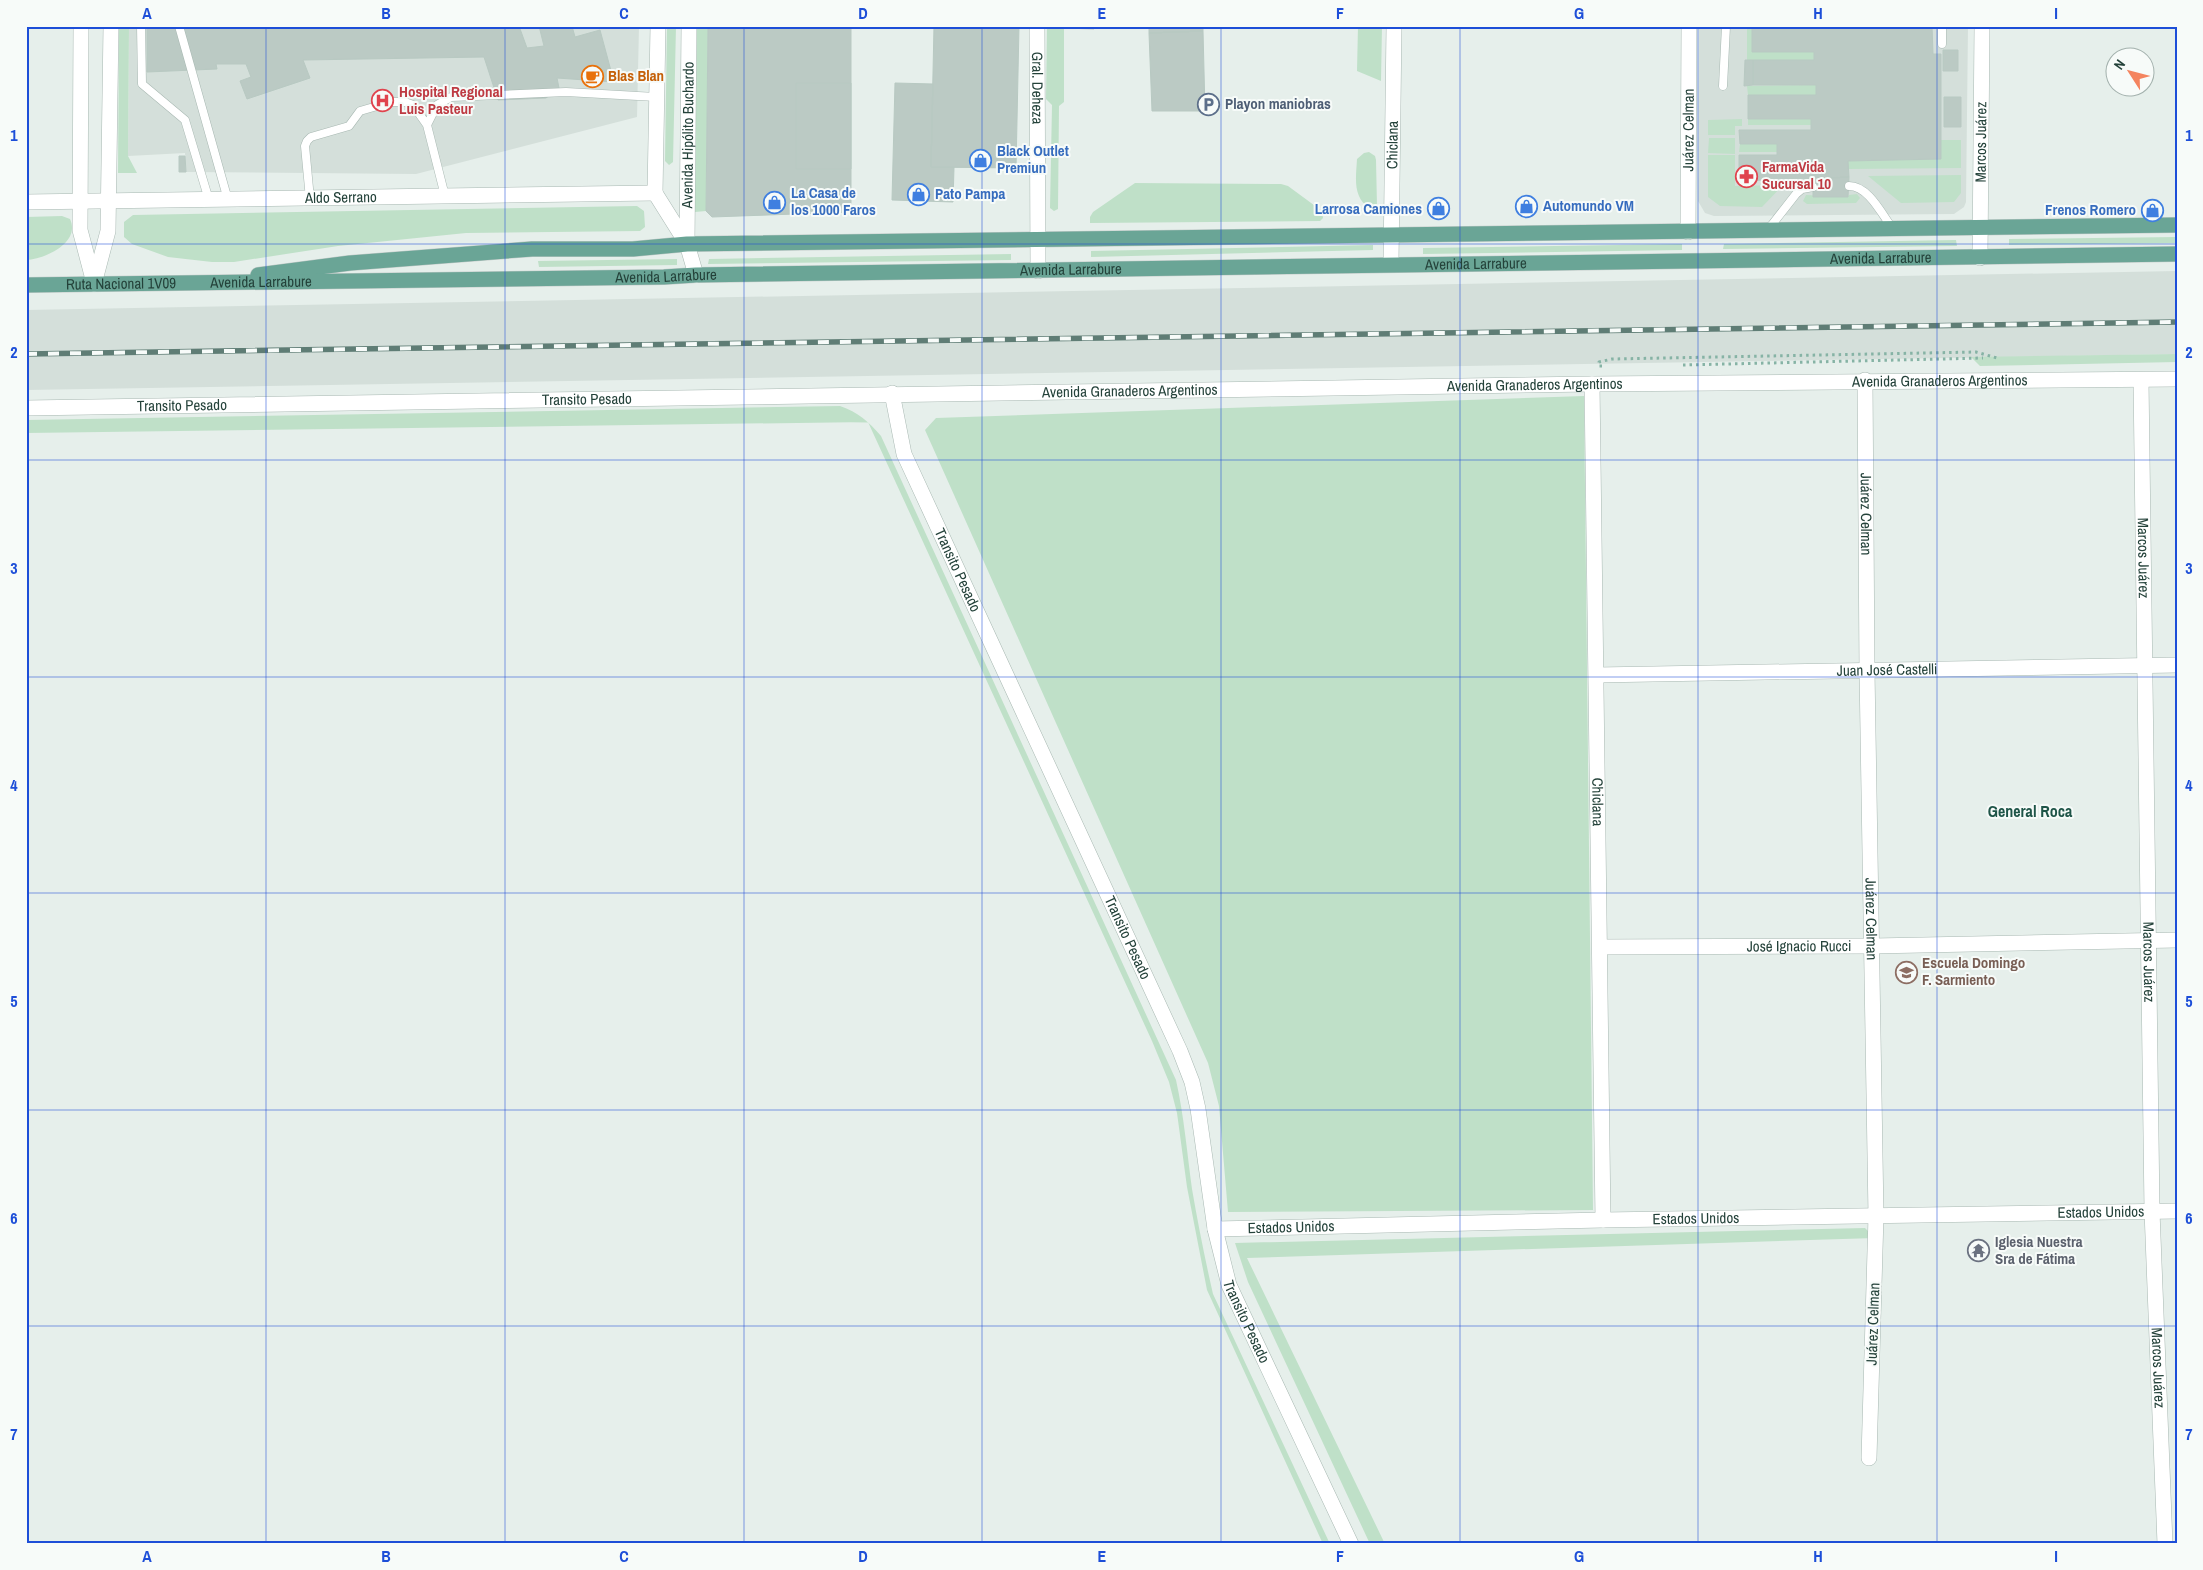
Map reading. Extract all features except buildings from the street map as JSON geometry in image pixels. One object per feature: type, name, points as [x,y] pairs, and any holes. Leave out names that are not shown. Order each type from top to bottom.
[{"type":"main road","name":"Avenida Larrabure","points":[[217,282],[285,270],[350,263],[532,249],[633,249],[687,244],[2177,225]]},
{"type":"main road","name":"Avenida Larrabure","points":[[217,282],[2177,254]]},
{"type":"main road","name":"Ruta Nacional 1V09","points":[[26,285],[217,282]]},
{"type":"street","points":[[81,26],[80,230],[94,284]]},
{"type":"street","points":[[94,284],[108,231],[111,26]]},
{"type":"street","points":[[658,26],[655,193],[687,244],[696,275]]},
{"type":"street","name":"Avenida Hipólito Buchardo","points":[[687,244],[689,26]]},
{"type":"street","name":"Gral. Deheza","points":[[1037,26],[1038,271]]},
{"type":"street","name":"Chiclana","points":[[1392,264],[1394,26]]},
{"type":"street","name":"Juárez Celman","points":[[1688,232],[1689,26]]},
{"type":"street","name":"Marcos Juárez","points":[[1980,258],[1982,26]]},
{"type":"street","name":"Aldo Serrano","points":[[26,202],[655,193]]},
{"type":"street","name":"Avenida Granaderos Argentinos","points":[[892,393],[1865,380],[2177,379]]},
{"type":"street","name":"Juárez Celman","points":[[1865,380],[1867,671],[1876,1216],[1869,1458]]},
{"type":"street","name":"Marcos Juárez","points":[[2141,380],[2152,1212],[2165,1544]]},
{"type":"street","name":"Chiclana","points":[[1592,384],[1603,1220]]},
{"type":"street","name":"Transito Pesado","points":[[26,408],[892,393],[904,454],[1180,1051],[1192,1082],[1198,1109],[1215,1229],[1229,1285],[1351,1544]]},
{"type":"street","name":"Juan José Castelli","points":[[1597,675],[2177,664]]},
{"type":"street","name":"José Ignacio Rucci","points":[[1600,947],[1873,946],[2177,940]]},
{"type":"street","name":"Estados Unidos","points":[[1215,1229],[1603,1220],[2177,1211]]},
{"type":"lane","points":[[141,26],[142,84],[185,120],[209,200]]},
{"type":"lane","points":[[179,26],[228,200]]},
{"type":"lane","points":[[1723,86],[1726,26]]},
{"type":"lane","points":[[1942,26],[1942,44]]},
{"type":"lane","points":[[427,125],[437,105],[451,96],[566,92],[656,96]]},
{"type":"lane","points":[[310,198],[306,146],[311,137],[349,126],[360,110],[391,102],[405,102],[413,105],[427,125],[445,196]]},
{"type":"lane","points":[[1848,186],[1855,186],[1866,193],[1893,229]]},
{"type":"lane","points":[[1767,231],[1796,194],[1802,189],[1813,187]]},
{"type":"path","points":[[1608,366],[1599,366],[1599,362],[1612,359],[1976,352],[1997,358]]},
{"type":"path","points":[[1678,365],[1983,358]]},
{"type":"shaded area","name":"Hospital Regional Luis Pasteur","points":[[129,26],[639,26],[637,117],[416,174],[186,172],[185,153],[128,156]]},
{"type":"shaded area","points":[[1699,26],[1968,26],[1966,202],[1964,207],[1954,214],[1714,216],[1705,213],[1698,201]]},
{"type":"shaded area","points":[[2177,271],[2177,354],[26,390],[26,310]]},
{"type":"green space","points":[[119,26],[129,26],[128,156],[137,173],[118,173]]},
{"type":"green space","points":[[667,26],[676,26],[673,162],[669,165],[665,161]]},
{"type":"green space","points":[[697,26],[708,26],[706,211],[695,212]]},
{"type":"green space","points":[[1047,26],[1064,26],[1064,102],[1059,106],[1058,209],[1054,211],[1050,208],[1052,105],[1046,99]]},
{"type":"green space","points":[[1358,26],[1382,26],[1381,81],[1357,71]]},
{"type":"green space","points":[[1747,26],[1752,26],[1752,52],[1814,52],[1814,60],[1747,60]]},
{"type":"green space","points":[[1816,85],[1816,95],[1748,95],[1747,86]]},
{"type":"green space","points":[[1742,119],[1742,126],[1735,126],[1735,135],[1708,135],[1708,120]]},
{"type":"green space","points":[[1748,119],[1811,119],[1811,125],[1748,125]]},
{"type":"green space","points":[[1709,138],[1735,138],[1735,154],[1708,153]]},
{"type":"green space","points":[[1941,140],[1961,140],[1961,168],[1848,169],[1848,161],[1941,159]]},
{"type":"green space","points":[[1740,144],[1777,144],[1777,152],[1739,152]]},
{"type":"green space","points":[[1369,152],[1375,156],[1376,160],[1377,206],[1371,209],[1361,199],[1356,187],[1357,159],[1364,153]]},
{"type":"green space","points":[[1708,155],[1735,155],[1735,186],[1783,185],[1762,207],[1720,206],[1708,197]]},
{"type":"green space","points":[[1961,175],[1961,193],[1954,202],[1901,203],[1868,176]]},
{"type":"green space","points":[[1135,183],[1281,184],[1288,186],[1322,211],[1323,218],[1320,221],[1090,223],[1090,217],[1093,212]]},
{"type":"green space","points":[[1857,194],[1860,198],[1856,203],[1807,204],[1803,201],[1806,195],[1848,197],[1849,195]]},
{"type":"green space","points":[[637,206],[644,211],[645,227],[640,231],[466,233],[338,246],[234,262],[212,262],[168,257],[132,244],[124,237],[124,222],[133,215]]},
{"type":"green space","points":[[62,216],[70,219],[72,228],[66,242],[51,253],[26,260],[26,217]]},
{"type":"green space","points":[[2177,237],[2177,243],[2009,245],[2009,239]]},
{"type":"green space","points":[[1956,240],[1957,246],[1723,249],[1724,244]]},
{"type":"green space","points":[[1682,244],[1682,250],[1423,254],[1423,248]]},
{"type":"green space","points":[[1373,245],[1373,250],[1091,257],[1091,251]]},
{"type":"green space","points":[[1011,254],[1011,260],[708,264],[709,259]]},
{"type":"green space","points":[[677,259],[677,265],[539,267],[538,261]]},
{"type":"green space","points":[[2177,354],[2177,362],[1980,366],[1971,357]]},
{"type":"green space","points":[[1584,396],[1593,1210],[1228,1212],[1219,1106],[1208,1063],[925,430],[936,418]]},
{"type":"green space","points":[[840,406],[858,414],[868,422],[26,433],[26,420]]},
{"type":"green space","points":[[868,423],[881,436],[1176,1080],[1192,1189],[1213,1294],[1330,1544],[1323,1544],[1207,1290],[1187,1187],[1177,1113],[1169,1082],[1152,1041]]},
{"type":"green space","points":[[1865,1228],[1875,1238],[1247,1258],[1385,1544],[1370,1544],[1248,1282],[1235,1243]]},
{"type":"railway","points":[[26,354],[2177,322]]},
{"type":"place","name":"Blas Blan","points":[[592,76]]},
{"type":"place","name":"Hospital Regional Luis Pasteur","points":[[383,101]]},
{"type":"place","name":"Playon maniobras","points":[[1209,104]]},
{"type":"place","name":"Black Outlet Premiun","points":[[981,160]]},
{"type":"place","name":"FarmaVida Sucursal 10","points":[[1746,176]]},
{"type":"place","name":"Pato Pampa","points":[[919,194]]},
{"type":"place","name":"La Casa de los 1000 Faros","points":[[775,202]]},
{"type":"place","name":"Automundo VM","points":[[1527,206]]},
{"type":"place","name":"Larrosa Camiones","points":[[1438,209]]},
{"type":"place","name":"Frenos Romero","points":[[2152,210]]},
{"type":"place","name":"Escuela Domingo F. Sarmiento","points":[[1906,972]]},
{"type":"place","name":"Iglesia Nuestra Sra de Fátima","points":[[1979,1251]]},
{"type":"district","name":"General Roca","points":[[2030,811]]}]
